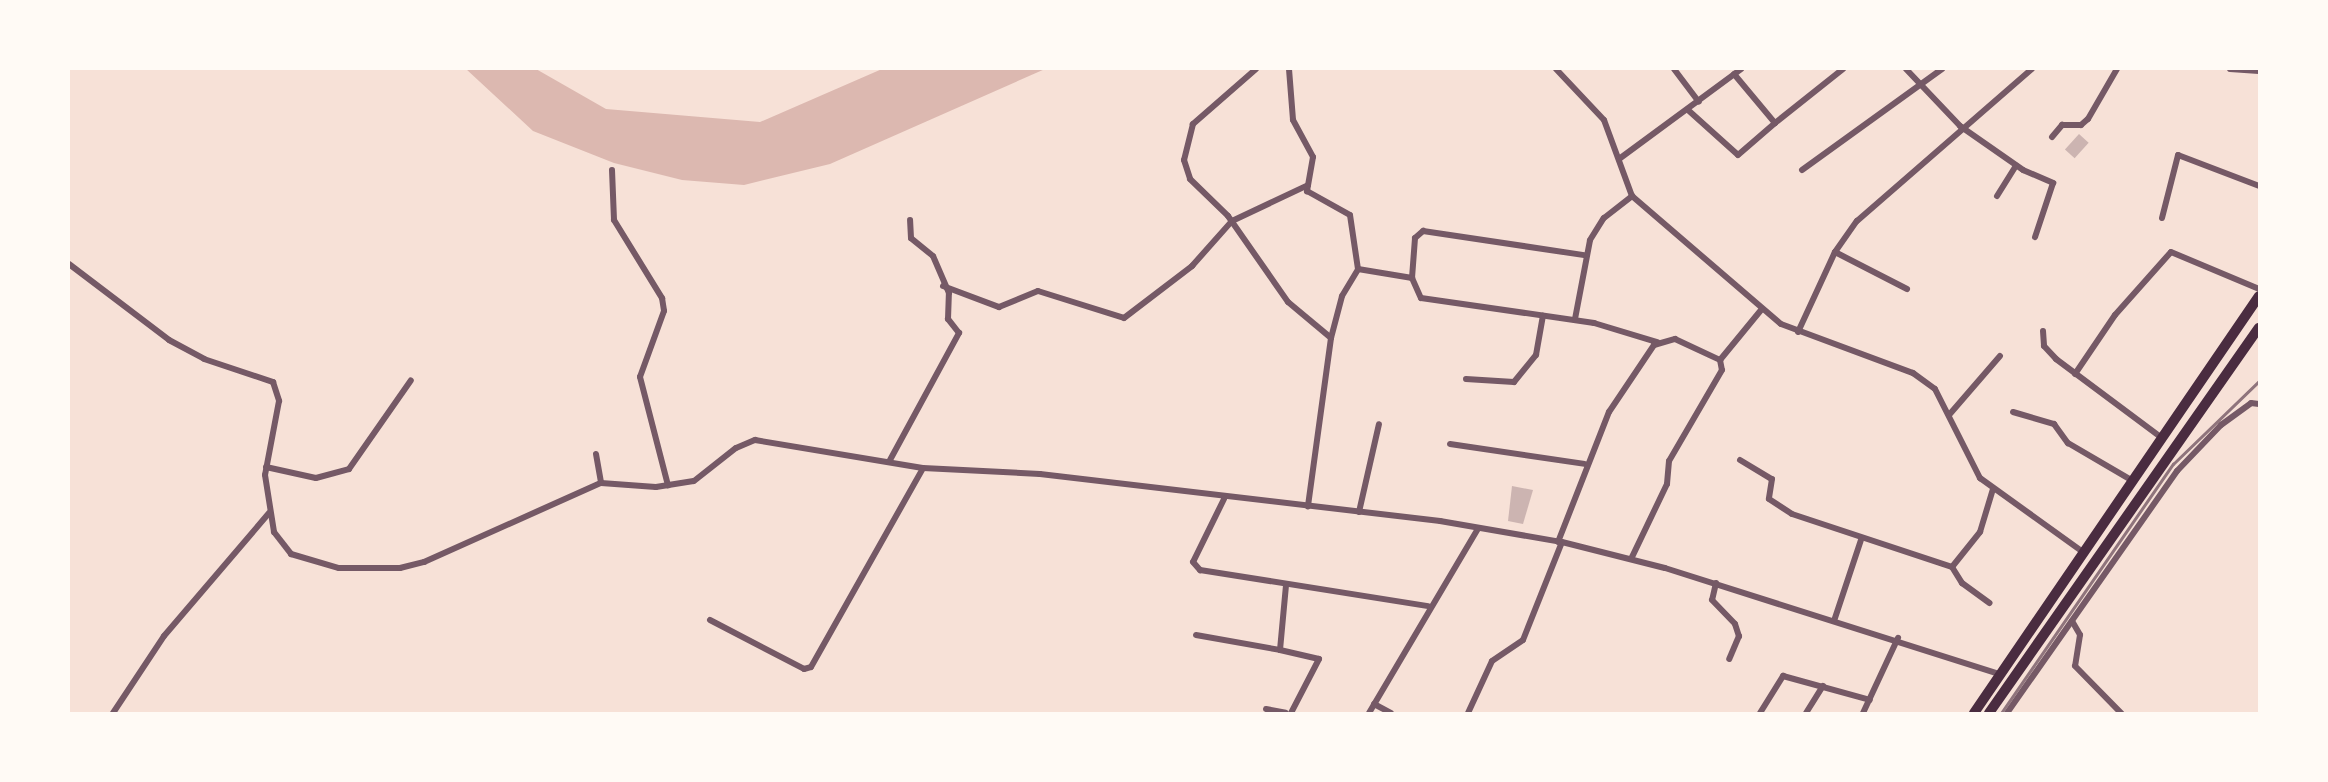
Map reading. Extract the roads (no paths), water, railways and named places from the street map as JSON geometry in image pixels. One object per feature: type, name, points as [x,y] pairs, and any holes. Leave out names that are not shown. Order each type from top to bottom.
[{"type":"highway","points":[[1974,713],[2241,326],[2259,296]]},
{"type":"highway","points":[[1989,713],[2256,332],[2241,326]]},
{"type":"highway","points":[[2225,348],[2237,358]]},
{"type":"street","points":[[1256,69],[1204,111],[1185,146],[1190,179],[1232,221],[1288,302],[1331,338]]},
{"type":"street","points":[[1289,69],[1291,112],[1313,157],[1308,185],[1311,196],[1352,217],[1358,269],[1342,296],[1331,338],[1308,506]]},
{"type":"street","points":[[1556,69],[1593,105],[1619,159],[1632,196],[1710,258],[1761,310],[1798,332],[1913,373],[1935,388],[1980,478],[2084,552]]},
{"type":"street","points":[[1674,69],[1699,102]]},
{"type":"street","points":[[1619,159],[1741,69]]},
{"type":"street","points":[[1688,110],[1738,155],[1774,123],[1843,69]]},
{"type":"street","points":[[1906,69],[1960,126],[2016,165],[2053,183],[2035,237]]},
{"type":"street","points":[[1802,170],[1919,83],[1942,69]]},
{"type":"street","points":[[1798,332],[1835,252],[1857,221],[1960,126],[2032,69]]},
{"type":"street","points":[[2052,137],[2062,125],[2081,125],[2088,119],[2117,69]]},
{"type":"street","points":[[2230,69],[2259,71]]},
{"type":"street","points":[[1734,74],[1774,123]]},
{"type":"street","points":[[2162,218],[2178,155],[2259,186]]},
{"type":"street","points":[[1997,196],[2016,165]]},
{"type":"street","points":[[612,171],[614,220],[662,298],[661,319],[639,376],[668,484]]},
{"type":"street","points":[[943,286],[999,307],[1038,291],[1124,318],[1192,266],[1232,221],[1308,185]]},
{"type":"street","points":[[1575,319],[1584,255],[1596,227],[1632,196]]},
{"type":"street","points":[[890,460],[958,336],[948,319],[949,293],[943,286],[933,256],[910,238],[910,220]]},
{"type":"street","points":[[1584,255],[1423,231],[1415,238],[1412,278],[1421,298],[1575,319],[1658,342],[1676,339],[1720,360]]},
{"type":"street","points":[[1835,252],[1907,289]]},
{"type":"street","points":[[2075,374],[2120,310],[2171,252],[2259,289]]},
{"type":"street","points":[[69,264],[169,340],[204,359],[273,382],[279,401],[266,467],[269,513],[275,535],[291,554],[356,570],[400,568],[457,550],[601,483],[668,484],[694,481],[736,448],[755,440],[890,460],[923,468],[1040,474],[1224,500],[1359,512],[1560,542],[1716,583],[1834,621],[1898,638],[2000,674]]},
{"type":"street","points":[[1358,269],[1412,278]]},
{"type":"street","points":[[1631,559],[1667,484],[1669,460],[1721,373],[1720,360],[1761,310]]},
{"type":"street","points":[[1467,379],[1514,382],[1536,355],[1543,316]]},
{"type":"street","points":[[2043,331],[2044,346],[2075,374],[2163,438]]},
{"type":"street","points":[[1468,713],[1492,661],[1523,640],[1560,542],[1585,464],[1609,412],[1658,342]]},
{"type":"street","points":[[1949,415],[2000,356]]},
{"type":"street","points":[[266,467],[316,478],[349,469],[411,380]]},
{"type":"street","points":[[2007,713],[2177,471],[2221,425],[2251,403],[2259,404]]},
{"type":"street","points":[[2013,412],[2054,424],[2068,443],[2133,481]]},
{"type":"street","points":[[1359,512],[1379,424]]},
{"type":"street","points":[[1449,444],[1585,464]]},
{"type":"street","points":[[596,454],[601,483]]},
{"type":"street","points":[[1740,460],[1772,479],[1769,499],[1776,506],[1861,540],[1952,567],[1962,583],[1990,603]]},
{"type":"street","points":[[710,620],[804,669],[811,667],[923,468]]},
{"type":"street","points":[[1952,567],[1980,532],[1993,489]]},
{"type":"street","points":[[1224,500],[1195,567],[1286,585],[1428,606]]},
{"type":"street","points":[[113,713],[164,636],[269,513]]},
{"type":"street","points":[[1369,713],[1428,606],[1478,529]]},
{"type":"street","points":[[1834,621],[1861,540]]},
{"type":"street","points":[[1716,583],[1712,600],[1735,624],[1739,636],[1730,659]]},
{"type":"street","points":[[1280,650],[1286,585]]},
{"type":"street","points":[[2074,590],[2088,599]]},
{"type":"street","points":[[2072,621],[2080,635],[2075,666],[2121,713]]},
{"type":"street","points":[[1196,635],[1319,659],[1291,713]]},
{"type":"street","points":[[1863,713],[1898,638]]},
{"type":"street","points":[[1760,713],[1782,677],[1870,700]]},
{"type":"street","points":[[1806,713],[1823,686]]},
{"type":"street","points":[[1374,704],[1391,713]]},
{"type":"street","points":[[1266,708],[1286,713]]},
{"type":"railway","points":[[2001,713],[2173,464],[2259,381]]}]
